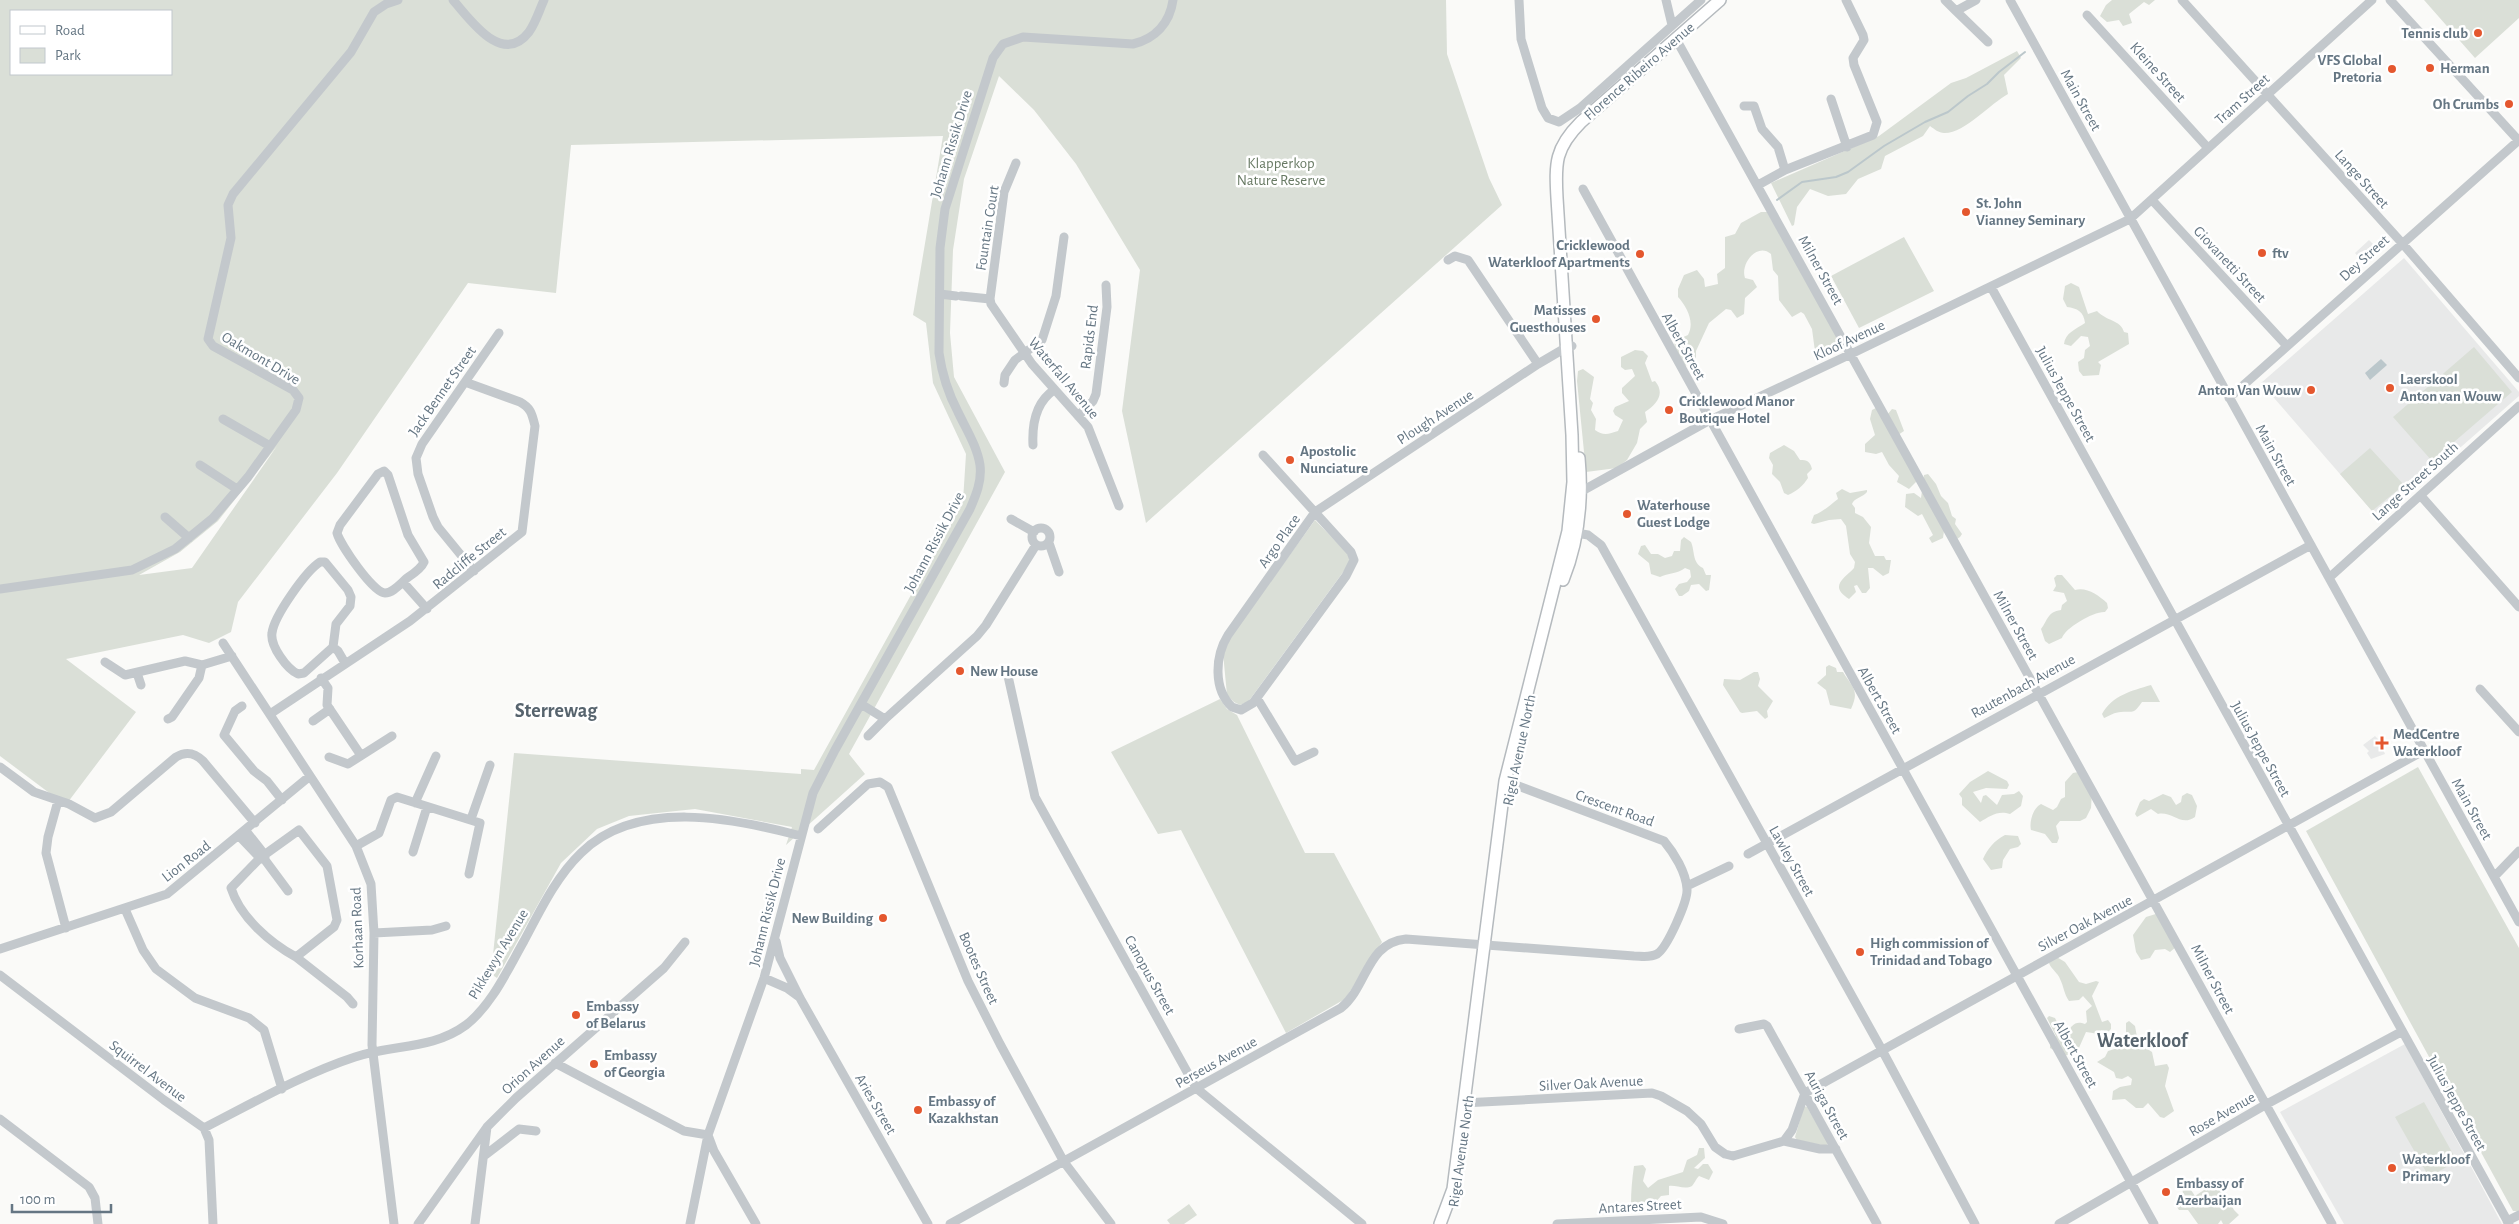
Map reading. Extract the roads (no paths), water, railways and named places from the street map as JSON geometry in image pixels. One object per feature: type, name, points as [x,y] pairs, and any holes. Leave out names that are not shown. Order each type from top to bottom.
[{"type":"main road","name":"Florence Ribeiro Avenue","points":[[1561,146],[1581,122],[1720,0]]},
{"type":"main road","name":"Rigel Avenue North","points":[[1449,1224],[1455,1207],[1466,1103],[1508,782],[1582,492],[1556,172],[1561,146]]},
{"type":"main road","name":"Rigel Avenue North","points":[[1569,346],[1573,482],[1570,506],[1573,532]]},
{"type":"main road","points":[[1570,506],[1576,496],[1582,492],[1573,482]]},
{"type":"main road","name":"Rigel Avenue North","points":[[1440,1224],[1451,1196],[1466,1103]]},
{"type":"street","name":"Oakmont Drive","points":[[0,589],[132,570],[175,549],[214,518],[298,407],[297,394],[213,346],[207,336],[231,238],[229,202],[233,194],[351,52],[374,12],[386,4],[398,0]]},
{"type":"street","points":[[453,0],[487,37],[504,44],[516,42],[526,35],[544,0]]},
{"type":"street","name":"Johann Rissik Drive","points":[[690,1224],[708,1135],[764,978],[776,938],[800,836],[817,783],[970,509],[978,490],[980,472],[977,453],[947,387],[939,353],[940,248],[945,210],[993,58],[1000,48],[1011,41],[1023,37],[1133,44],[1141,42],[1158,32],[1166,21],[1173,0]]},
{"type":"street","points":[[1519,0],[1522,46],[1542,108],[1548,118],[1562,121],[1570,117],[1699,2],[1706,12]]},
{"type":"street","points":[[1666,0],[1672,25]]},
{"type":"street","points":[[1758,185],[1785,170],[1873,136],[1877,122],[1854,65],[1853,58],[1864,40],[1846,0]]},
{"type":"street","points":[[1946,0],[1988,42]]},
{"type":"street","points":[[1956,11],[1976,0]]},
{"type":"street","points":[[2012,3],[2021,0]]},
{"type":"street","name":"Lange Street","points":[[2182,0],[2402,243],[2519,378]]},
{"type":"street","name":"Tram Street","points":[[2130,219],[2372,0]]},
{"type":"street","points":[[2390,0],[2519,140]]},
{"type":"street","name":"Main Street","points":[[2012,3],[2229,398],[2330,576],[2423,751],[2519,922]]},
{"type":"street","name":"Kleine Street","points":[[2087,15],[2208,148]]},
{"type":"street","name":"Milner Street","points":[[1676,39],[2038,694],[2155,901],[2332,1224]]},
{"type":"street","points":[[1832,99],[1847,146]]},
{"type":"street","points":[[1744,106],[1752,104],[1754,106],[1762,129],[1778,147],[1785,170]]},
{"type":"street","name":"Dey Street","points":[[2229,398],[2519,140]]},
{"type":"street","name":"Fountain Court","points":[[990,299],[1004,192],[1016,163]]},
{"type":"street","name":"Albert Street","points":[[1582,189],[2154,1224]]},
{"type":"street","name":"Giovanetti Street","points":[[2152,200],[2287,346]]},
{"type":"street","name":"Kloof Avenue","points":[[1582,492],[1710,420],[2130,219]]},
{"type":"street","points":[[1004,383],[1009,368],[1042,340],[1056,296],[1064,238]]},
{"type":"street","points":[[1448,260],[1461,256],[1468,260],[1538,364]]},
{"type":"street","name":"Rapids End","points":[[1078,416],[1093,401],[1096,394],[1107,307],[1106,285]]},
{"type":"street","name":"Julius Jeppe Street","points":[[1990,287],[2401,1032],[2509,1223]]},
{"type":"street","points":[[940,294],[990,299]]},
{"type":"street","name":"Waterfall Avenue","points":[[990,299],[996,312],[1024,354],[1091,433],[1119,506]]},
{"type":"street","name":"Jack Bennet Street","points":[[474,571],[436,523],[418,474],[416,458],[422,444],[499,333]]},
{"type":"street","name":"Plough Avenue","points":[[1315,512],[1538,364],[1569,346]]},
{"type":"street","name":"Radcliffe Street","points":[[270,714],[321,678],[427,609],[518,536],[523,529],[535,426],[532,412],[527,406],[465,382]]},
{"type":"street","points":[[1033,445],[1033,424],[1038,409],[1045,397],[1054,390]]},
{"type":"street","name":"Lange Street South","points":[[2330,576],[2519,406]]},
{"type":"street","points":[[222,419],[270,446]]},
{"type":"street","points":[[1263,455],[1315,512]]},
{"type":"street","points":[[200,465],[236,489]]},
{"type":"street","points":[[382,471],[388,475],[408,535],[423,560],[422,566],[403,582],[389,592],[379,592],[344,549],[337,533],[340,525],[382,471]]},
{"type":"street","points":[[2421,496],[2519,607]]},
{"type":"street","name":"Argo Place","points":[[1315,512],[1351,552],[1354,562],[1257,698],[1247,708],[1241,710],[1232,707],[1228,704],[1220,686],[1219,652],[1228,635],[1315,512]]},
{"type":"street","points":[[165,517],[189,538]]},
{"type":"street","points":[[1011,519],[1034,532]]},
{"type":"street","points":[[1049,543],[1041,547],[1036,545],[1032,540],[1034,532],[1039,528],[1047,530],[1051,538],[1049,543],[1059,572]]},
{"type":"street","name":"Lawley Street","points":[[1573,532],[1592,537],[1601,544],[1882,1050],[1975,1224]]},
{"type":"street","points":[[868,736],[982,630],[1036,545]]},
{"type":"street","name":"Rautenbach Avenue","points":[[1748,854],[2174,618],[2311,545]]},
{"type":"street","points":[[320,562],[329,565],[351,597],[350,606],[336,624],[333,647],[304,673],[298,674],[292,672],[272,640],[272,631],[282,610],[320,562]]},
{"type":"street","points":[[403,582],[427,609]]},
{"type":"street","name":"Korhaan Road","points":[[223,643],[356,846],[371,884],[374,933],[373,1053],[394,1224]]},
{"type":"street","points":[[333,647],[338,651],[345,663]]},
{"type":"street","points":[[105,662],[124,675],[185,661],[202,665],[232,656]]},
{"type":"street","points":[[168,719],[172,717],[199,678],[202,665]]},
{"type":"street","points":[[137,673],[141,685]]},
{"type":"street","name":"Canopus Street","points":[[1008,676],[1035,797],[1196,1088],[1362,1224]]},
{"type":"street","points":[[321,678],[328,688],[326,700],[330,709],[360,754]]},
{"type":"street","points":[[2480,689],[2519,732]]},
{"type":"street","points":[[1257,698],[1295,760],[1314,752]]},
{"type":"street","points":[[861,704],[885,719]]},
{"type":"street","points":[[242,706],[235,711],[224,731],[224,736],[254,771],[267,781],[282,800]]},
{"type":"street","points":[[313,721],[330,709]]},
{"type":"street","points":[[328,757],[348,764],[360,754],[388,740],[392,736]]},
{"type":"street","name":"Silver Oak Avenue","points":[[1805,1093],[2423,751]]},
{"type":"street","points":[[0,767],[34,792],[69,804],[92,818],[101,817],[176,757],[188,753],[199,756],[204,761],[255,823]]},
{"type":"street","points":[[415,803],[436,756]]},
{"type":"street","points":[[471,819],[490,765]]},
{"type":"street","name":"Lion Road","points":[[0,949],[125,909],[173,890],[310,776]]},
{"type":"street","name":"Bootes Street","points":[[818,829],[868,784],[880,782],[888,787],[968,981],[1031,1104],[1064,1162],[1112,1224]]},
{"type":"street","name":"Crescent Road","points":[[1508,782],[1664,841],[1676,859],[1687,886]]},
{"type":"street","points":[[356,846],[379,833],[392,798],[397,797],[479,822],[481,827],[469,874]]},
{"type":"street","points":[[58,801],[48,837],[46,853],[66,928]]},
{"type":"street","points":[[413,852],[427,807]]},
{"type":"street","name":"Pikkewyn Avenue","points":[[204,1128],[282,1089],[342,1062],[373,1053],[432,1042],[456,1032],[471,1021],[496,990],[563,874],[580,854],[609,832],[650,821],[695,817],[726,819],[800,836]]},
{"type":"street","points":[[296,957],[336,924],[329,869],[299,830],[263,858],[232,886],[231,890],[243,910],[258,929],[347,997],[353,1004]]},
{"type":"street","points":[[242,833],[288,891]]},
{"type":"street","points":[[2494,877],[2519,851]]},
{"type":"street","points":[[1486,944],[1634,956],[1655,955],[1663,948],[1682,909],[1687,897],[1687,886],[1729,866]]},
{"type":"street","points":[[125,909],[143,950],[156,969],[195,998],[249,1018],[264,1030],[282,1089]]},
{"type":"street","points":[[374,933],[432,930],[446,926]]},
{"type":"street","name":"Aries Street","points":[[776,938],[780,958],[800,998],[928,1224]]},
{"type":"street","name":"Perseus Avenue","points":[[950,1224],[1340,1008],[1355,992],[1379,950],[1391,941],[1406,939],[1486,944]]},
{"type":"street","name":"Orion Avenue","points":[[418,1224],[487,1127],[555,1063],[664,968],[685,942]]},
{"type":"street","name":"Squirrel Avenue","points":[[0,975],[132,1076],[204,1128]]},
{"type":"street","name":"Aries Street","points":[[764,978],[787,988],[800,998]]},
{"type":"street","name":"Auriga Street","points":[[1739,1029],[1767,1025],[1877,1224]]},
{"type":"street","name":"Rose Avenue","points":[[2059,1224],[2266,1105],[2401,1032]]},
{"type":"street","points":[[555,1063],[684,1131],[708,1135],[714,1151],[756,1224]]},
{"type":"street","points":[[1784,1141],[1792,1130],[1805,1093]]},
{"type":"street","name":"Silver Oak Avenue","points":[[1466,1103],[1652,1094],[1662,1096],[1694,1117],[1715,1146],[1725,1154],[1740,1154],[1784,1141],[1820,1149],[1836,1149]]},
{"type":"street","points":[[0,1119],[89,1187],[95,1198],[98,1224]]},
{"type":"street","points":[[475,1224],[487,1127]]},
{"type":"street","points":[[204,1128],[209,1140],[213,1224]]},
{"type":"street","points":[[484,1156],[518,1129],[536,1131]]},
{"type":"street","points":[[2509,1223],[2519,1215]]},
{"type":"street","name":"Antares Street","points":[[1557,1224],[1701,1217],[1724,1224]]},
{"type":"waterway","points":[[1777,200],[1802,182],[1836,177],[1848,172],[1884,146],[1925,122],[1948,112],[1987,84],[2025,52]]},
{"type":"place","name":"Tennis club","points":[[2478,33]]},
{"type":"place","name":"Herman","points":[[2430,68]]},
{"type":"place","name":"VFS Global Pretoria","points":[[2392,69]]},
{"type":"place","name":"Oh Crumbs","points":[[2509,104]]},
{"type":"place","name":"St. John Vianney Seminary","points":[[1966,212]]},
{"type":"place","name":"ftv","points":[[2262,253]]},
{"type":"place","name":"Cricklewood Waterkloof Apartments","points":[[1640,254]]},
{"type":"place","name":"Matisses Guesthouses","points":[[1596,319]]},
{"type":"place","name":"Laerskool Anton van Wouw","points":[[2390,388]]},
{"type":"place","name":"Anton Van Wouw","points":[[2311,390]]},
{"type":"place","name":"Cricklewood Manor Boutique Hotel","points":[[1669,410]]},
{"type":"place","name":"Apostolic Nunciature","points":[[1290,460]]},
{"type":"place","name":"Waterhouse Guest Lodge","points":[[1627,514]]},
{"type":"place","name":"New House","points":[[960,671]]},
{"type":"place","name":"MedCentre Waterkloof","points":[[2382,743]]},
{"type":"place","name":"New Building","points":[[883,918]]},
{"type":"place","name":"High commission of Trinidad and Tobago","points":[[1860,952]]},
{"type":"place","name":"Embassy of Belarus","points":[[576,1015]]},
{"type":"place","name":"Embassy of Georgia","points":[[594,1064]]},
{"type":"place","name":"Embassy of Kazakhstan","points":[[918,1110]]},
{"type":"place","name":"Waterkloof Primary","points":[[2392,1168]]},
{"type":"place","name":"Embassy of Azerbaijan","points":[[2166,1192]]},
{"type":"district","name":"Sterrewag","points":[[556,710]]},
{"type":"district","name":"Waterkloof","points":[[2142,1040]]},
{"type":"park label","name":"Klapperkop Nature Reserve","points":[[1281,172]]}]
